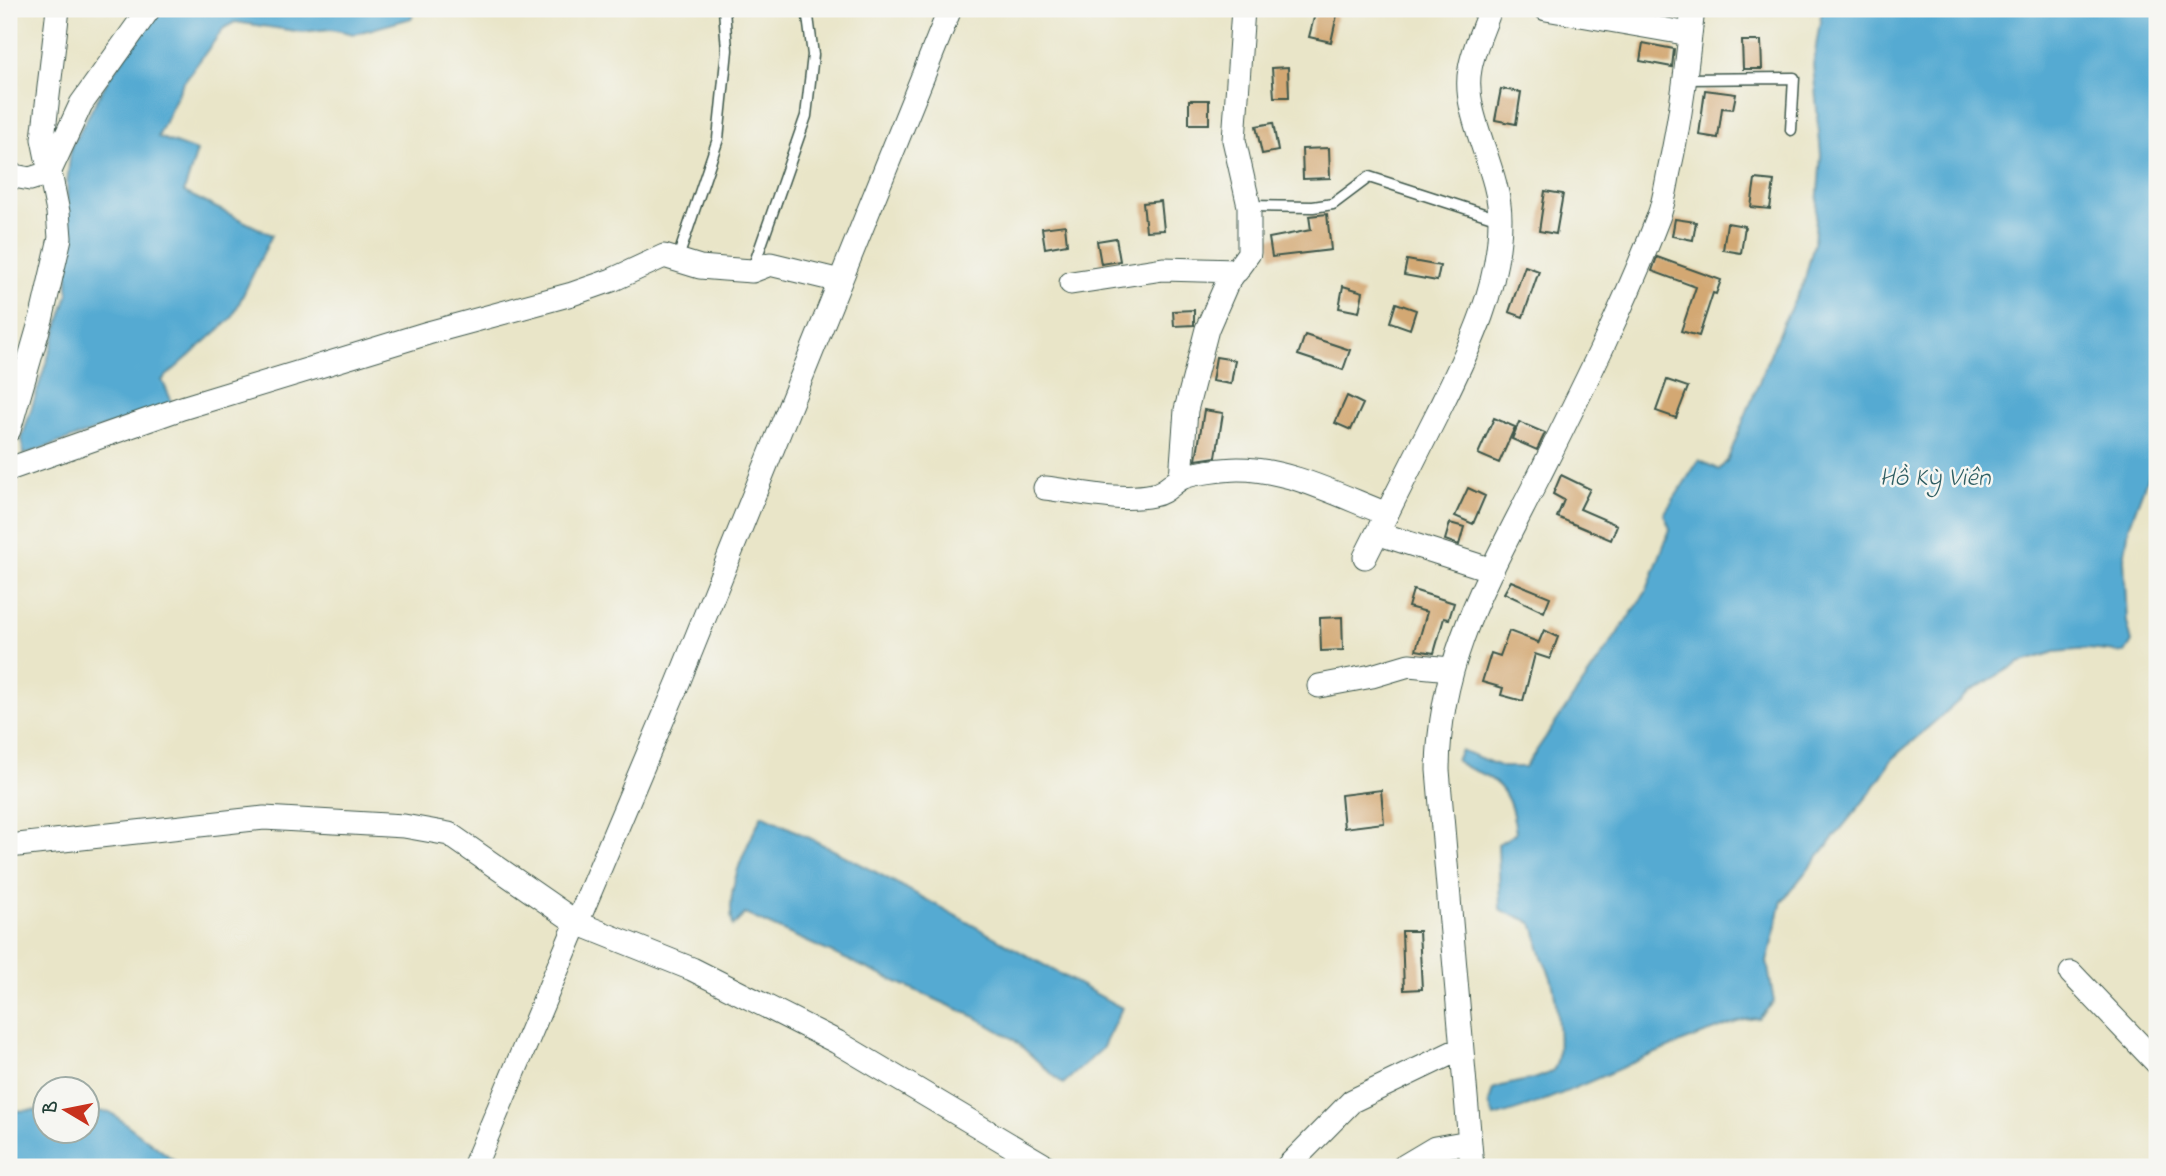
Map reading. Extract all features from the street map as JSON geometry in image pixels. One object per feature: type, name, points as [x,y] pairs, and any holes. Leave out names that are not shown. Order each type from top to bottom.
[{"type":"street","points":[[9,430],[42,316],[60,238],[58,212],[43,139],[58,9]]},
{"type":"street","points":[[49,173],[81,104],[149,9]]},
{"type":"street","points":[[474,1167],[678,683],[950,9]]},
{"type":"street","points":[[1181,478],[1186,410],[1206,329],[1227,283],[1249,253],[1249,206],[1234,140],[1243,9]]},
{"type":"street","points":[[1365,557],[1486,306],[1500,219],[1495,176],[1470,107],[1469,88],[1470,69],[1490,9]]},
{"type":"street","points":[[1546,9],[1690,34]]},
{"type":"street","points":[[1472,1167],[1438,770],[1438,726],[1450,669],[1469,615],[1571,411],[1633,279],[1660,214],[1677,135],[1693,9]]},
{"type":"street","points":[[9,175],[30,178],[49,173]]},
{"type":"street","points":[[9,469],[183,408],[428,333],[572,294],[612,280],[664,256],[678,258],[700,267],[752,271],[770,264],[840,281]]},
{"type":"street","points":[[1071,283],[1163,269],[1237,271]]},
{"type":"street","points":[[1045,488],[1129,497],[1150,496],[1161,493],[1181,478],[1236,469],[1262,470],[1308,484],[1382,524],[1492,570]]},
{"type":"street","points":[[1319,686],[1372,677],[1409,665],[1450,669]]},
{"type":"street","points":[[9,846],[264,818],[404,826],[449,834],[577,923],[692,968],[825,1036],[1047,1167]]},
{"type":"street","points":[[2071,973],[2157,1063]]},
{"type":"street","points":[[1287,1167],[1352,1101],[1460,1049]]},
{"type":"street","points":[[1403,1167],[1435,1148],[1469,1142]]},
{"type":"lane","points":[[678,258],[718,139],[727,50],[724,9]]},
{"type":"lane","points":[[752,271],[806,116],[813,55],[807,9]]},
{"type":"lane","points":[[1684,79],[1794,78],[1791,130]]},
{"type":"lane","points":[[1249,206],[1333,204],[1369,177],[1500,219]]},
{"type":"water","points":[[161,9],[413,9],[412,18],[354,34],[331,29],[302,32],[235,22],[224,28],[183,83],[158,137],[197,151],[184,192],[272,235],[232,318],[162,380],[173,404],[23,455],[22,438],[68,295],[67,184],[71,147],[109,78]]},
{"type":"water","name":"Hồ Kỳ Viên","points":[[1822,9],[2157,9],[2157,452],[2129,527],[2124,559],[2127,622],[2132,642],[2125,653],[2088,649],[2055,652],[2019,663],[1969,692],[1893,758],[1871,792],[1782,901],[1767,962],[1774,1002],[1759,1018],[1685,1041],[1550,1098],[1494,1117],[1489,1103],[1493,1089],[1542,1076],[1553,1070],[1559,1041],[1557,1013],[1552,981],[1540,951],[1535,928],[1531,922],[1500,909],[1498,844],[1516,833],[1508,800],[1493,781],[1456,760],[1461,750],[1502,767],[1525,767],[1646,592],[1670,529],[1664,514],[1699,460],[1719,470],[1727,461],[1782,325],[1804,282],[1814,243],[1821,155],[1813,65]]},
{"type":"water","points":[[762,815],[899,884],[1122,1008],[1102,1049],[1063,1084],[1013,1039],[975,1017],[745,914],[733,926],[731,898],[734,883],[743,855]]},
{"type":"water","points":[[32,1110],[32,1144],[102,1144],[102,1112],[110,1112],[183,1167],[9,1167],[9,1111]]},
{"type":"building","points":[[1316,10],[1337,15],[1331,42],[1309,37]]},
{"type":"building","points":[[1742,41],[1761,41],[1762,69],[1743,69]]},
{"type":"building","points":[[1643,43],[1674,49],[1672,67],[1640,61]]},
{"type":"building","points":[[1288,67],[1289,97],[1274,97],[1272,68]]},
{"type":"building","points":[[1501,89],[1521,92],[1516,124],[1495,120]]},
{"type":"building","points":[[1705,90],[1736,94],[1733,109],[1722,108],[1718,138],[1699,135]]},
{"type":"building","points":[[1189,100],[1209,100],[1209,124],[1189,124]]},
{"type":"building","points":[[1273,123],[1278,151],[1262,154],[1256,126]]},
{"type":"building","points":[[1329,148],[1330,178],[1303,179],[1302,149]]},
{"type":"building","points":[[1755,179],[1774,181],[1770,209],[1751,207]]},
{"type":"building","points":[[1545,191],[1563,194],[1556,234],[1539,231]]},
{"type":"building","points":[[1161,201],[1164,230],[1146,231],[1143,203]]},
{"type":"building","points":[[1327,214],[1331,250],[1272,257],[1269,238],[1311,230],[1309,216]]},
{"type":"building","points":[[1675,219],[1696,222],[1693,240],[1672,236]]},
{"type":"building","points":[[1727,223],[1745,226],[1741,253],[1723,250]]},
{"type":"building","points":[[1065,225],[1067,244],[1045,248],[1042,228]]},
{"type":"building","points":[[1116,238],[1120,261],[1101,264],[1097,241]]},
{"type":"building","points":[[1657,257],[1721,280],[1716,294],[1713,293],[1699,336],[1681,331],[1696,287],[1652,271]]},
{"type":"building","points":[[1407,260],[1440,266],[1437,281],[1404,275]]},
{"type":"building","points":[[1525,266],[1539,271],[1523,317],[1509,312]]},
{"type":"building","points":[[1343,286],[1363,292],[1359,312],[1339,308]]},
{"type":"building","points":[[1396,303],[1416,310],[1410,329],[1390,322]]},
{"type":"building","points":[[1194,310],[1194,325],[1174,326],[1173,311]]},
{"type":"building","points":[[1305,335],[1350,350],[1343,370],[1298,355]]},
{"type":"building","points":[[1216,357],[1235,360],[1231,384],[1212,381]]},
{"type":"building","points":[[1667,380],[1688,387],[1676,418],[1656,411]]},
{"type":"building","points":[[1347,396],[1363,404],[1351,430],[1335,423]]},
{"type":"building","points":[[1204,410],[1223,413],[1216,457],[1196,460]]},
{"type":"building","points":[[1494,418],[1515,427],[1499,463],[1478,454]]},
{"type":"building","points":[[1519,422],[1545,433],[1537,450],[1512,439]]},
{"type":"building","points":[[1561,475],[1590,489],[1580,509],[1617,525],[1611,540],[1557,517],[1564,500],[1553,494]]},
{"type":"building","points":[[1468,488],[1485,496],[1473,524],[1455,516]]},
{"type":"building","points":[[1450,523],[1464,527],[1459,545],[1445,540]]},
{"type":"building","points":[[1511,581],[1550,597],[1544,612],[1504,593]]},
{"type":"building","points":[[1413,590],[1454,603],[1449,619],[1444,618],[1434,653],[1416,650],[1427,612],[1408,607]]},
{"type":"building","points":[[1342,617],[1343,650],[1321,651],[1320,618]]},
{"type":"building","points":[[1544,630],[1558,637],[1550,659],[1535,654],[1523,701],[1501,695],[1503,688],[1482,682],[1491,653],[1500,656],[1509,631],[1538,644]]},
{"type":"building","points":[[1381,790],[1384,823],[1344,828],[1341,795]]},
{"type":"building","points":[[1402,931],[1419,931],[1422,989],[1404,990]]}]
